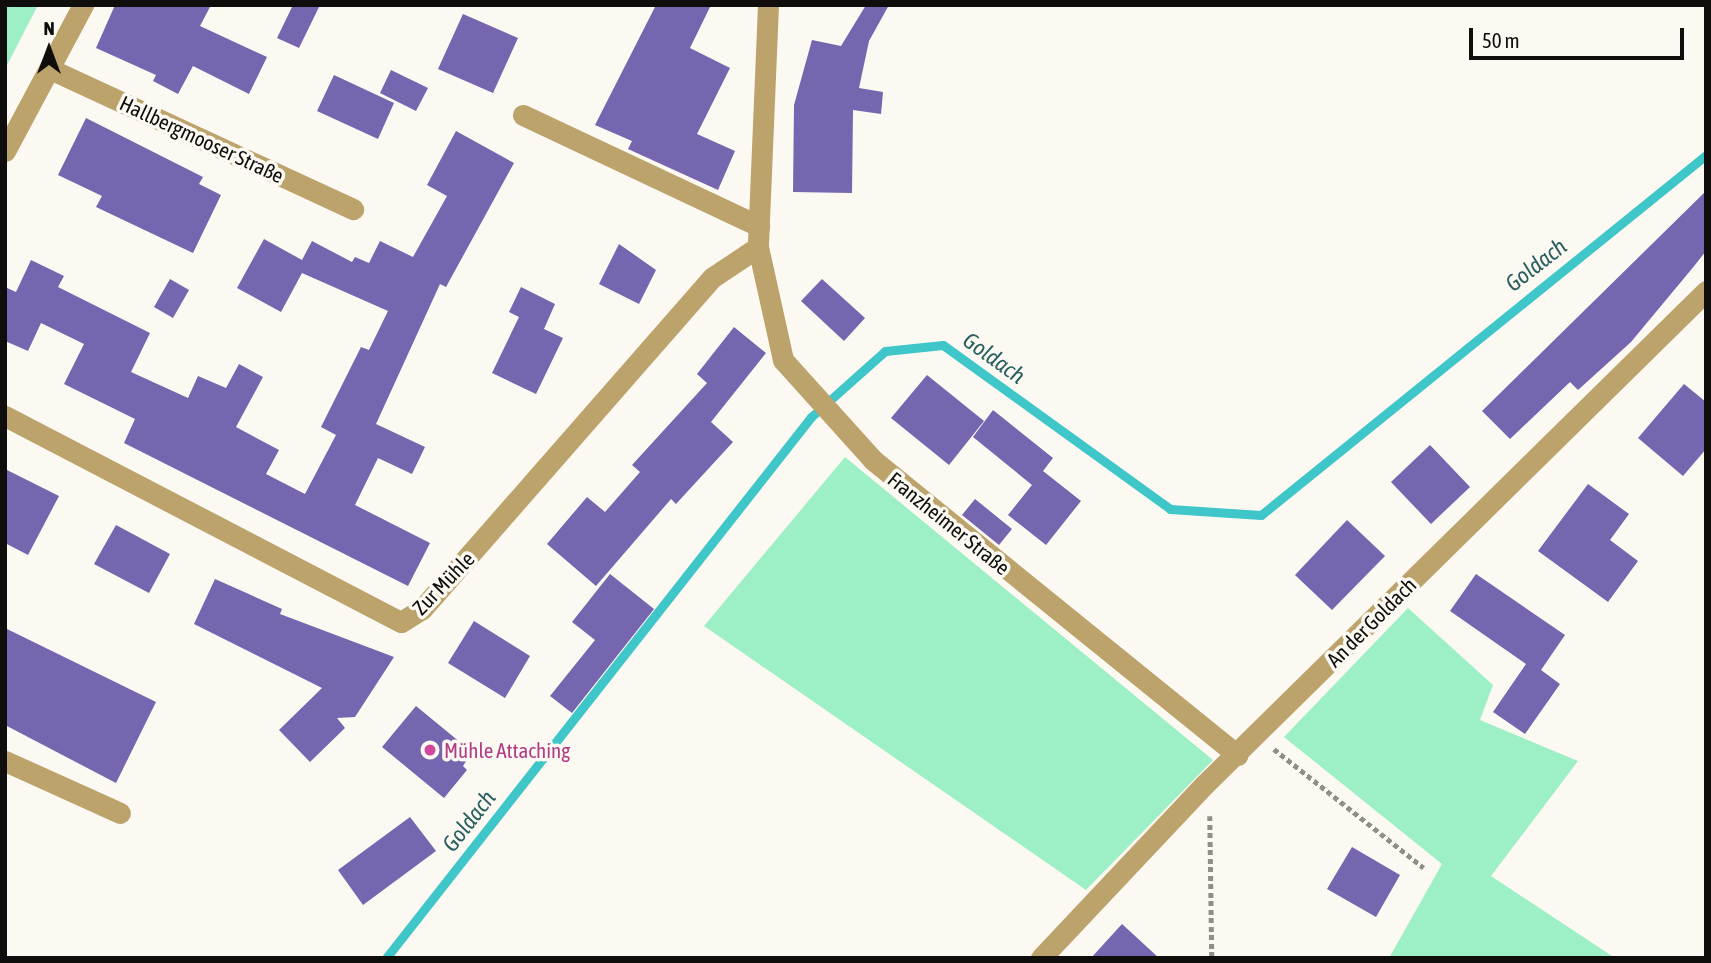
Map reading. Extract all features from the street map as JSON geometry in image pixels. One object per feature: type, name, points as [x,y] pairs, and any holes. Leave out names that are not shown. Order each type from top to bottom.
[{"type":"street","points":[[5,150],[83,5]]},
{"type":"street","name":"Franzheimer Straße","points":[[768,5],[759,237],[783,360],[873,460],[1237,755]]},
{"type":"street","name":"Hallbergmooser Straße","points":[[50,69],[353,209]]},
{"type":"street","points":[[523,115],[759,237]]},
{"type":"street","name":"Zur Mühle","points":[[5,416],[401,622],[440,589],[713,277],[759,237]]},
{"type":"street","name":"An der Goldach","points":[[1041,958],[1205,784],[1706,291]]},
{"type":"street","points":[[5,761],[120,813]]},
{"type":"path","points":[[1256,735],[1424,868]]},
{"type":"path","points":[[1205,784],[1215,853],[1212,958]]},
{"type":"green space","points":[[5,5],[38,5],[5,69]]},
{"type":"green space","points":[[845,457],[1213,760],[1086,890],[704,626]]},
{"type":"green space","points":[[1408,608],[1493,685],[1480,720],[1578,761],[1491,876],[1615,958],[1389,958],[1442,864],[1284,737]]},
{"type":"building","points":[[115,5],[211,5],[200,26],[267,57],[249,94],[193,66],[178,94],[153,81],[156,75],[96,48]]},
{"type":"building","points":[[293,5],[320,5],[299,48],[277,38]]},
{"type":"building","points":[[656,5],[711,5],[690,48],[730,68],[697,134],[735,151],[718,190],[628,149],[632,141],[595,125]]},
{"type":"building","points":[[866,5],[889,5],[869,41],[859,88],[883,92],[881,114],[853,110],[852,193],[793,192],[794,105],[812,40],[841,46]]},
{"type":"building","points":[[463,14],[518,38],[493,93],[438,69]]},
{"type":"building","points":[[391,70],[428,88],[416,111],[380,93]]},
{"type":"building","points":[[334,75],[394,103],[378,139],[317,111]]},
{"type":"building","points":[[86,118],[203,177],[199,184],[221,195],[193,253],[96,207],[102,196],[58,175]]},
{"type":"building","points":[[456,131],[514,163],[446,287],[440,284],[376,424],[425,447],[412,474],[378,458],[355,505],[430,543],[408,586],[124,443],[135,419],[64,384],[84,344],[41,323],[28,351],[5,341],[5,287],[16,292],[31,260],[64,276],[58,287],[150,333],[131,372],[188,398],[198,376],[226,388],[239,364],[263,377],[236,427],[279,450],[266,474],[305,494],[336,435],[321,427],[361,347],[369,350],[388,311],[302,273],[281,312],[237,288],[264,239],[302,260],[312,241],[352,262],[355,257],[369,263],[380,241],[413,257],[447,196],[427,185]]},
{"type":"building","points":[[1706,191],[1706,251],[1695,265],[1631,342],[1578,390],[1570,382],[1510,439],[1482,411]]},
{"type":"building","points":[[619,244],[656,270],[639,304],[599,284]]},
{"type":"building","points":[[170,279],[189,290],[173,318],[154,307]]},
{"type":"building","points":[[822,279],[865,318],[844,341],[801,301]]},
{"type":"building","points":[[521,287],[555,304],[544,329],[563,338],[536,394],[492,373],[519,317],[509,312]]},
{"type":"building","points":[[734,327],[766,353],[711,422],[733,442],[676,504],[671,499],[596,586],[547,544],[587,497],[605,512],[640,472],[632,465],[707,383],[697,374]]},
{"type":"building","points":[[927,375],[984,421],[949,465],[891,418]]},
{"type":"building","points":[[1684,384],[1706,402],[1706,449],[1683,476],[1638,438]]},
{"type":"building","points":[[993,410],[1053,458],[1043,471],[1081,501],[1046,545],[1008,515],[1032,485],[973,437]]},
{"type":"building","points":[[1430,445],[1470,487],[1431,524],[1391,482]]},
{"type":"building","points":[[5,469],[59,496],[28,555],[5,543]]},
{"type":"building","points":[[1588,484],[1629,514],[1610,540],[1638,561],[1608,602],[1538,551]]},
{"type":"building","points":[[975,499],[1012,529],[999,545],[962,515]]},
{"type":"building","points":[[1347,520],[1385,556],[1332,610],[1295,575]]},
{"type":"building","points":[[116,525],[170,554],[149,593],[94,564]]},
{"type":"building","points":[[610,574],[654,609],[572,713],[550,696],[595,640],[572,622]]},
{"type":"building","points":[[1476,574],[1565,635],[1541,670],[1560,684],[1525,734],[1493,712],[1526,664],[1450,611]]},
{"type":"building","points":[[215,579],[282,609],[280,614],[394,657],[355,717],[337,718],[345,728],[310,762],[279,730],[322,688],[194,624]]},
{"type":"building","points":[[474,621],[530,656],[505,698],[448,663]]},
{"type":"building","points":[[5,628],[156,702],[116,783],[5,725]]},
{"type":"building","points":[[416,706],[472,752],[463,766],[467,770],[444,798],[382,747]]},
{"type":"building","points":[[410,817],[436,851],[363,905],[338,870]]},
{"type":"building","points":[[1352,847],[1400,875],[1376,917],[1327,889]]},
{"type":"building","points":[[1122,924],[1159,958],[1091,958]]},
{"type":"waterway","name":"Goldach","points":[[386,958],[811,417],[885,351],[943,345],[1170,509],[1261,515],[1706,155]]},
{"type":"place","name":"Mühle Attaching","points":[[430,750]]}]
